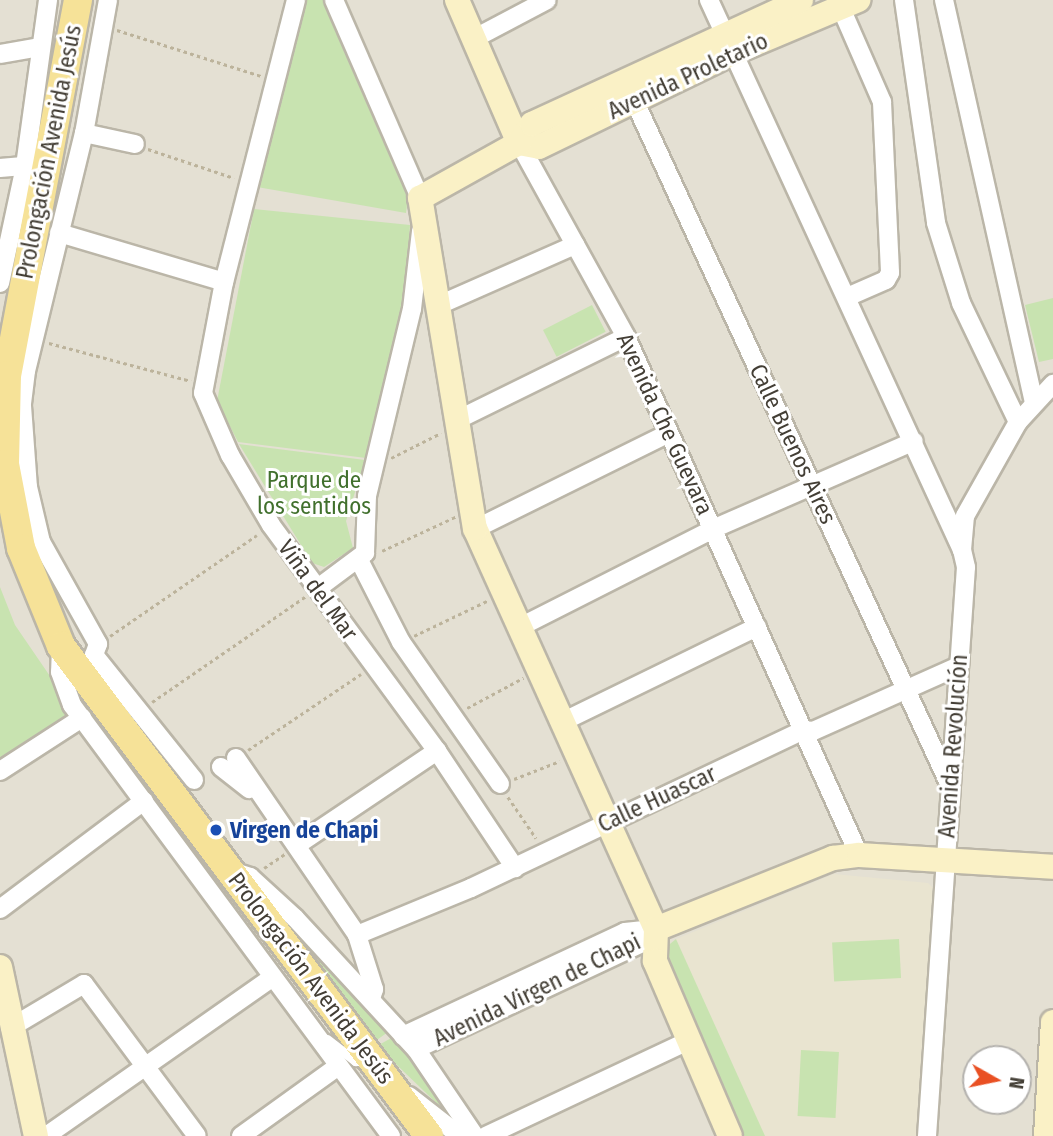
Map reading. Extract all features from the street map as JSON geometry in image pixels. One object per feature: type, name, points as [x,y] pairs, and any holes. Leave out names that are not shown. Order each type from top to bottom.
[{"type":"main road","name":"Prolongación Avenida Jesús","points":[[78,0],[36,165],[20,293],[13,405],[18,490],[30,575],[61,646],[242,876],[370,1061],[429,1136]]},
{"type":"street","points":[[0,168],[36,165],[40,47],[48,0]]},
{"type":"street","points":[[13,405],[32,338],[20,293],[59,233],[84,133],[108,0]]},
{"type":"street","name":"Viña del Mar","points":[[296,0],[224,282],[203,385],[216,428],[271,525],[437,751],[515,868]]},
{"type":"street","points":[[334,0],[422,207],[473,519],[518,628],[656,929]]},
{"type":"street","name":"Avenida Che Guevara","points":[[457,0],[519,143],[626,338],[859,855]]},
{"type":"street","points":[[475,38],[547,0]]},
{"type":"street","points":[[709,0],[914,440],[962,550]]},
{"type":"street","name":"Avenida Proletario","points":[[519,143],[540,147],[634,100],[801,0]]},
{"type":"street","points":[[904,0],[936,223],[961,303],[1018,422]]},
{"type":"street","points":[[944,0],[1034,402]]},
{"type":"street","points":[[847,297],[886,280],[890,272],[882,102],[849,4]]},
{"type":"street","name":"Avenida Proletario","points":[[422,207],[519,143],[532,124],[730,42],[849,4]]},
{"type":"street","points":[[0,54],[40,47]]},
{"type":"street","name":"Calle Buenos Aires","points":[[634,100],[951,787]]},
{"type":"street","points":[[84,133],[135,144]]},
{"type":"street","points":[[318,588],[365,553],[363,521],[373,467],[412,309],[422,207]]},
{"type":"street","points":[[59,233],[224,282]]},
{"type":"street","points":[[439,305],[575,245]]},
{"type":"street","points":[[457,420],[626,338]]},
{"type":"street","name":"Avenida Revolución","points":[[927,1136],[957,667],[966,567],[962,550],[965,516],[1018,422],[1053,384]]},
{"type":"street","points":[[473,519],[669,433]]},
{"type":"street","points":[[518,628],[713,529],[914,440]]},
{"type":"street","points":[[18,490],[41,542],[96,649]]},
{"type":"street","points":[[359,560],[401,642],[500,785]]},
{"type":"street","points":[[30,575],[47,583],[138,712],[194,780]]},
{"type":"street","points":[[562,722],[757,627]]},
{"type":"street","points":[[61,646],[60,672],[72,705],[298,1016],[391,1136]]},
{"type":"street","name":"Calle Huascar","points":[[357,935],[515,868],[607,821],[803,730],[813,730],[957,667]]},
{"type":"street","points":[[0,771],[82,718]]},
{"type":"street","points":[[297,845],[437,751]]},
{"type":"street","points":[[228,763],[272,806],[357,935],[373,989],[371,999]]},
{"type":"street","points":[[0,909],[144,801]]},
{"type":"street","name":"Avenida Virgen de Chapi","points":[[410,1042],[625,932],[656,929],[833,858],[859,855],[1053,867]]},
{"type":"street","points":[[242,876],[295,918],[410,1042],[475,1136]]},
{"type":"street","name":"Avenida Virgen de Chapi","points":[[656,929],[655,961],[730,1136]]},
{"type":"street","points":[[0,967],[5,1014],[36,1136]]},
{"type":"street","points":[[46,1136],[272,978]]},
{"type":"street","points":[[5,1014],[84,984],[197,1136]]},
{"type":"street","points":[[1046,1136],[1053,1022]]},
{"type":"street","points":[[486,1136],[688,1041]]},
{"type":"street","points":[[241,1136],[337,1066]]},
{"type":"street","points":[[391,1085],[460,1136]]},
{"type":"lane","points":[[298,1016],[355,1061],[370,1061]]},
{"type":"path","points":[[104,26],[277,82]]},
{"type":"path","points":[[135,144],[251,184]]},
{"type":"path","points":[[32,338],[203,385]]},
{"type":"path","points":[[373,467],[451,428],[457,420]]},
{"type":"path","points":[[382,551],[473,519]]},
{"type":"path","points":[[96,649],[271,525]]},
{"type":"path","points":[[138,712],[318,588]]},
{"type":"path","points":[[401,642],[503,594]]},
{"type":"path","points":[[228,763],[373,666]]},
{"type":"path","points":[[452,716],[538,670]]},
{"type":"path","points":[[546,852],[500,785],[577,755]]},
{"type":"path","points":[[242,876],[297,845]]},
{"type":"shaded area","points":[[0,0],[1053,0],[1053,1136],[0,1136]]},
{"type":"shaded area","points":[[834,874],[928,883],[934,889],[917,1136],[741,1136],[665,948],[676,939]]},
{"type":"green space","points":[[306,0],[325,0],[409,189],[406,213],[257,187]]},
{"type":"green space","points":[[254,209],[410,225],[405,304],[366,458],[238,442],[217,401]]},
{"type":"green space","points":[[1053,298],[1053,359],[1039,362],[1025,305]]},
{"type":"green space","points":[[592,305],[606,332],[557,357],[543,330]]},
{"type":"green space","name":"Parque de los sentidos","points":[[239,444],[365,460],[346,521],[353,548],[324,567],[312,563]]},
{"type":"green space","points":[[0,587],[15,625],[54,682],[69,716],[0,764]]},
{"type":"green space","points":[[286,924],[364,1004],[388,1032],[374,1042]]},
{"type":"green space","points":[[676,939],[765,1136],[741,1136],[664,960],[665,948]]},
{"type":"green space","points":[[899,939],[901,978],[834,981],[832,943]]},
{"type":"green space","points":[[393,1037],[414,1059],[449,1115],[377,1046]]},
{"type":"green space","points":[[801,1050],[839,1052],[835,1118],[798,1116]]},
{"type":"place","name":"Virgen de Chapi","points":[[216,830]]}]
